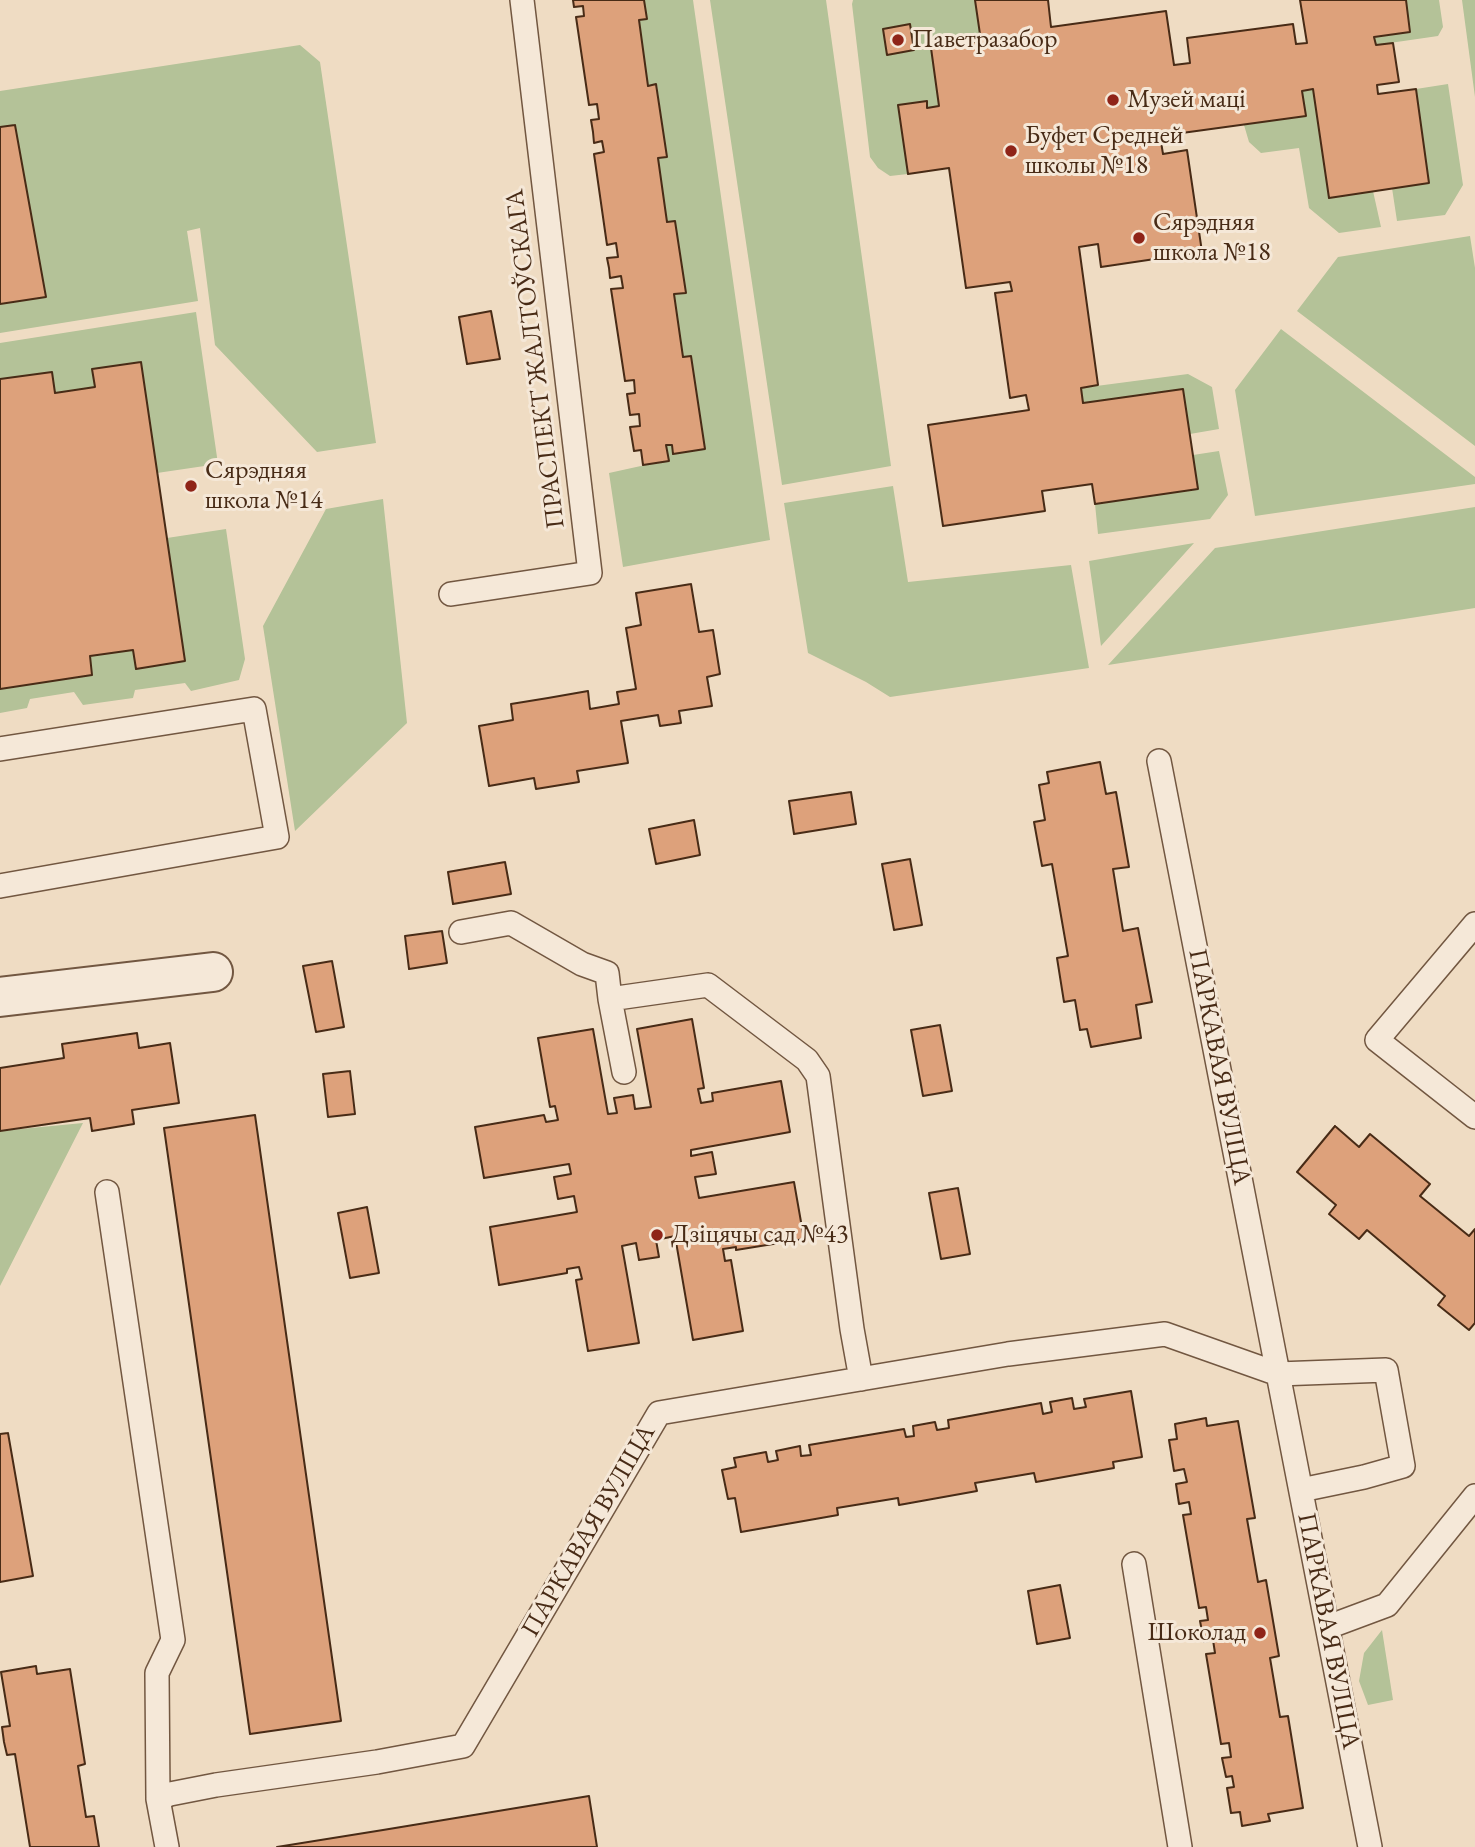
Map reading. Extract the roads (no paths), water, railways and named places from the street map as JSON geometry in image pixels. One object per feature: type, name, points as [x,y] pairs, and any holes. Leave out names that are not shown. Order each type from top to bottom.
[{"type":"street","points":[[0,998],[213,972]]},
{"type":"lane","name":"ПРАСПЕКТ ЖАЛТОЎСКАГА","points":[[452,594],[590,573],[522,0]]},
{"type":"lane","points":[[0,749],[254,709],[277,838],[0,886]]},
{"type":"lane","name":"ПАРКАВАЯ ВУЛІЦА","points":[[1159,761],[1328,1627],[1368,1847]]},
{"type":"lane","points":[[461,932],[511,923],[582,964],[607,973],[624,1072]]},
{"type":"lane","points":[[1475,924],[1377,1040],[1475,1117]]},
{"type":"lane","points":[[610,999],[708,985],[807,1060],[818,1076],[861,1379]]},
{"type":"lane","points":[[107,1192],[173,1640],[157,1674],[158,1799],[167,1847]]},
{"type":"lane","name":"ПАРКАВАЯ ВУЛІЦА","points":[[158,1799],[216,1785],[377,1762],[463,1746],[659,1413],[1008,1354],[1165,1334],[1278,1374]]},
{"type":"lane","points":[[1278,1374],[1386,1370],[1403,1466],[1301,1490]]},
{"type":"lane","points":[[1328,1627],[1387,1605],[1475,1496]]},
{"type":"lane","points":[[1135,1564],[1180,1847]]},
{"type":"place","name":"Паветразабор","points":[[898,40]]},
{"type":"place","name":"Музей маці","points":[[1113,100]]},
{"type":"place","name":"Буфет Средней школы №18","points":[[1011,151]]},
{"type":"place","name":"Сярэдняя школа №18","points":[[1139,238]]},
{"type":"place","name":"Сярэдняя школа №14","points":[[191,486]]},
{"type":"place","name":"Дзіцячы сад №43","points":[[657,1235]]},
{"type":"place","name":"Шоколад","points":[[1260,1633]]}]
